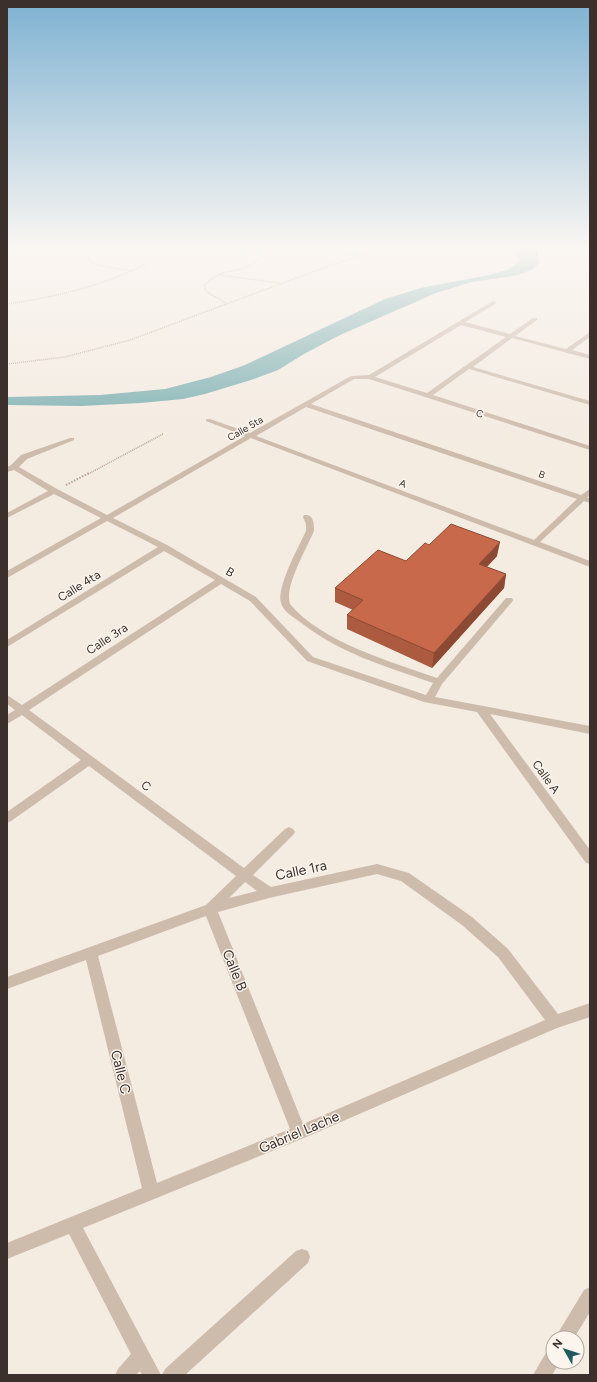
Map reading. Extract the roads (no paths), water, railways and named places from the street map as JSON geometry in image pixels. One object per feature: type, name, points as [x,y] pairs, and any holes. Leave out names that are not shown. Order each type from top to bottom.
[{"type":"street","points":[[370,378],[476,313]]},
{"type":"street","points":[[428,396],[535,319]]},
{"type":"street","points":[[460,323],[590,357]]},
{"type":"street","points":[[567,351],[590,334]]},
{"type":"street","points":[[468,367],[590,403]]},
{"type":"street","name":"Calle 5ta","points":[[7,575],[353,377],[370,378]]},
{"type":"street","name":"C","points":[[370,378],[590,448]]},
{"type":"street","name":"B","points":[[305,404],[586,500]]},
{"type":"street","name":"A","points":[[208,420],[590,564]]},
{"type":"street","points":[[10,468],[24,457],[72,439]]},
{"type":"street","name":"B","points":[[10,468],[164,548],[253,599],[310,659],[428,699],[590,730]]},
{"type":"street","points":[[7,516],[54,491]]},
{"type":"street","points":[[535,543],[586,500],[590,491]]},
{"type":"street","points":[[307,517],[310,524],[310,531],[285,587],[285,602],[289,608],[313,629],[339,645],[439,682]]},
{"type":"street","name":"Calle 4ta","points":[[7,644],[164,548]]},
{"type":"street","name":"Calle 3ra","points":[[7,720],[221,580]]},
{"type":"street","points":[[428,699],[439,682],[509,600]]},
{"type":"street","name":"C","points":[[7,700],[269,893]]},
{"type":"street","name":"Calle A","points":[[481,710],[590,859]]},
{"type":"street","points":[[7,818],[89,760]]},
{"type":"street","points":[[210,909],[289,832]]},
{"type":"street","name":"Calle 1ra","points":[[7,982],[210,909],[269,893],[377,869],[405,877],[467,921],[503,953],[555,1022]]},
{"type":"street","name":"Calle B","points":[[210,909],[299,1133]]},
{"type":"street","name":"Calle C","points":[[90,952],[151,1192]]},
{"type":"street","name":"Gabriel Lache","points":[[7,1251],[73,1226],[151,1192],[299,1133],[555,1022],[590,1010]]},
{"type":"street","points":[[73,1226],[152,1375]]},
{"type":"street","points":[[171,1375],[302,1257]]},
{"type":"street","points":[[569,1330],[590,1296]]},
{"type":"street","points":[[124,1375],[142,1356]]},
{"type":"water","points":[[354,313],[389,313],[340,335],[278,370],[205,394],[183,399],[141,403],[81,406],[7,405],[7,397],[100,395],[165,389],[211,377],[245,365]]}]
